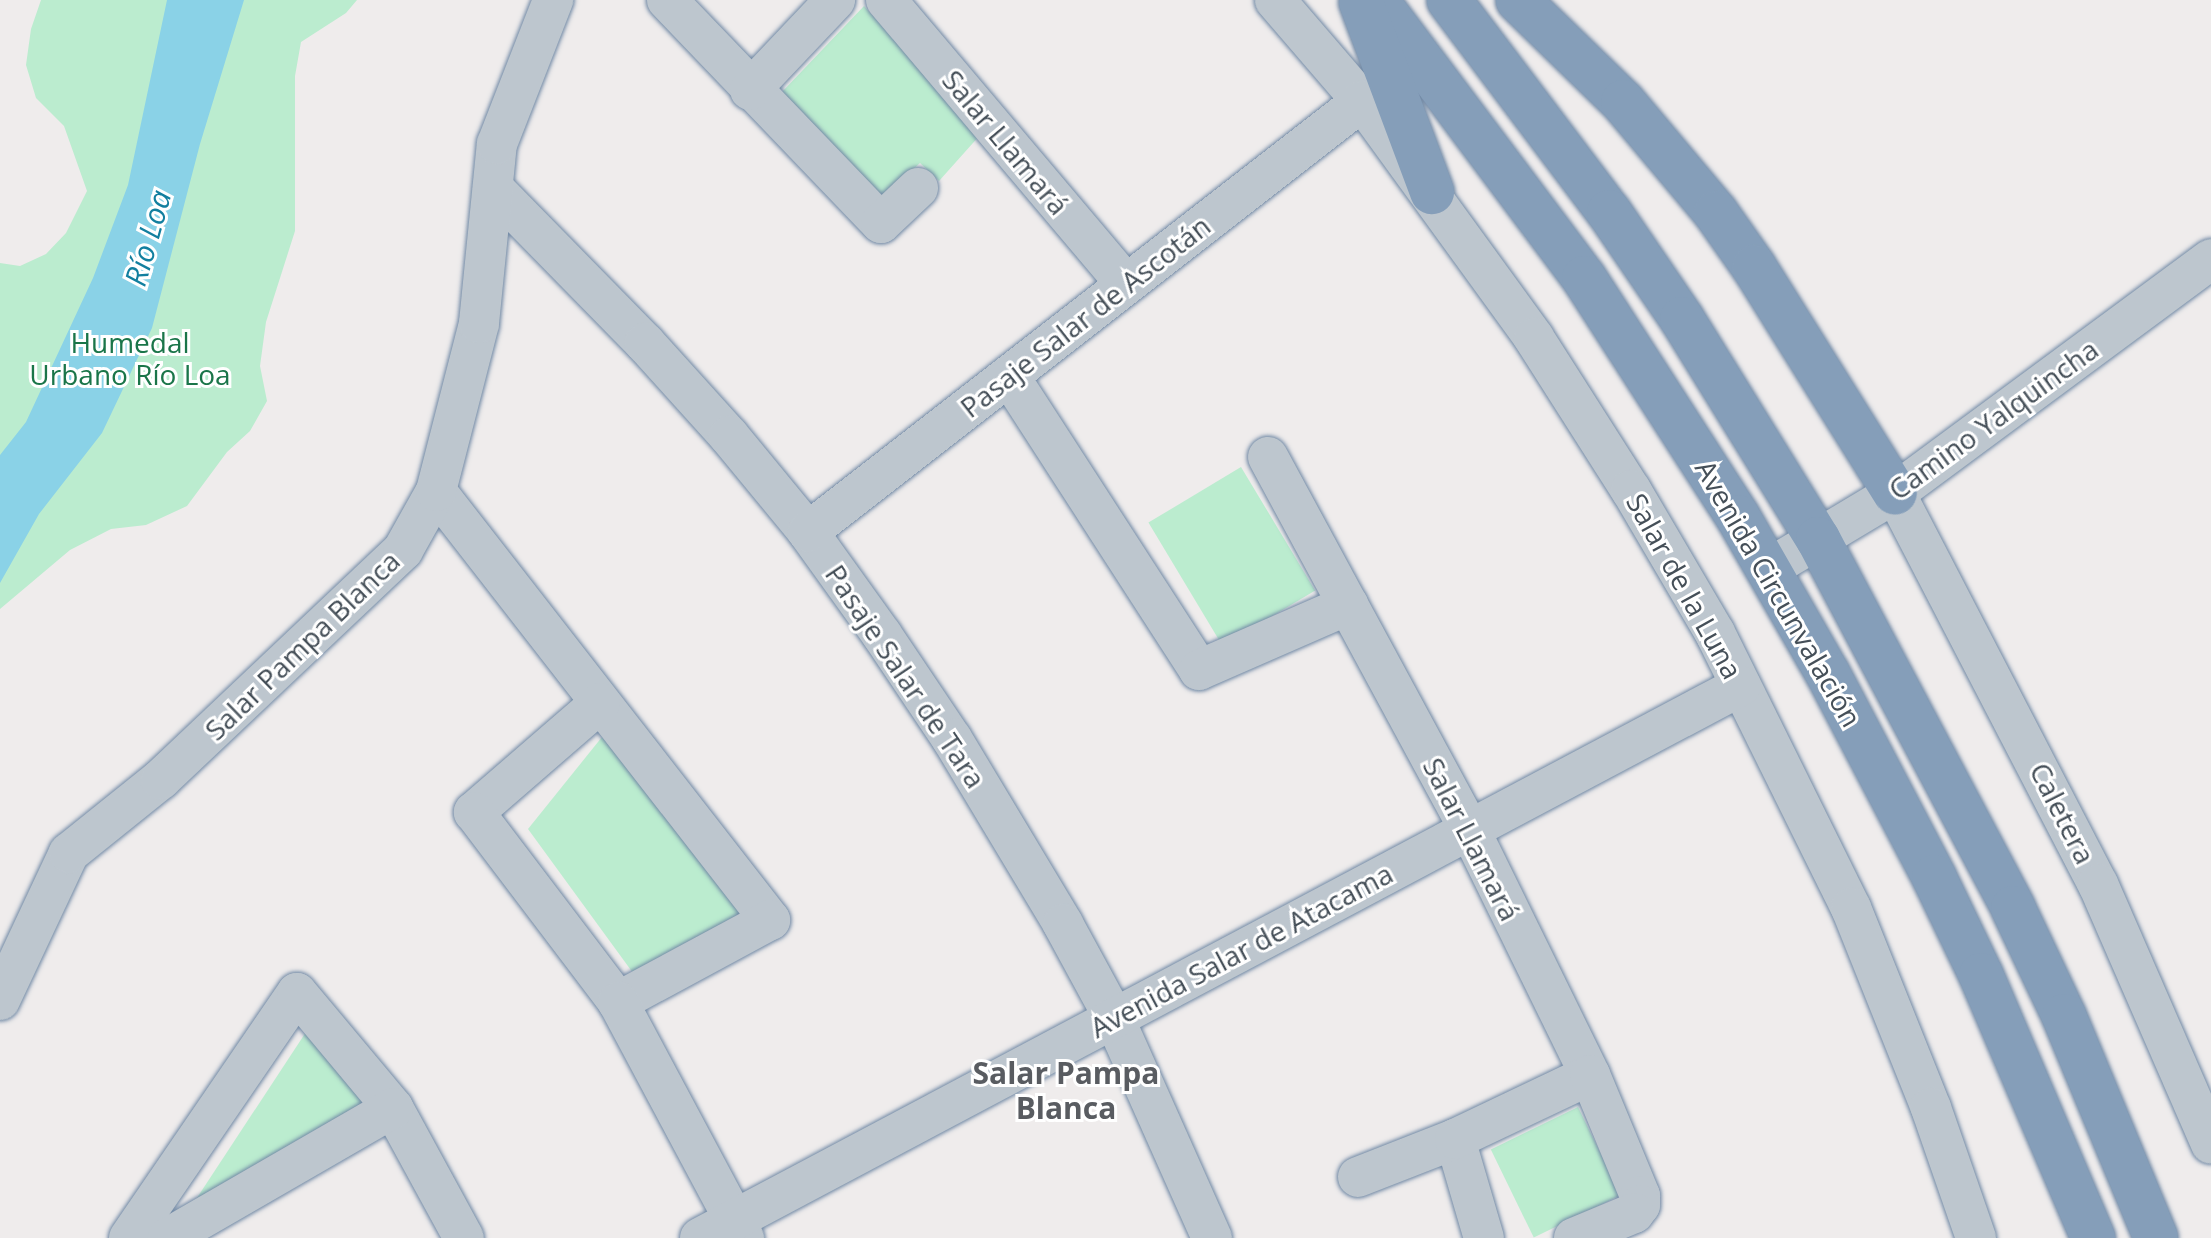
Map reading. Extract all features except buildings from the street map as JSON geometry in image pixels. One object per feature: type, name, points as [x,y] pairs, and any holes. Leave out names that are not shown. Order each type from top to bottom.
[{"type":"highway","points":[[1360,0],[1432,192]]},
{"type":"highway","name":"Avenida Circunvalación","points":[[1376,0],[1584,278],[1693,443],[1768,569],[1828,674],[1934,877],[1981,975],[2093,1238]]},
{"type":"highway","name":"Avenida Circunvalación","points":[[1449,0],[1633,247],[1752,428],[1818,539],[2013,908],[2070,1029],[2156,1238]]},
{"type":"highway","points":[[1518,0],[1623,102],[1716,213],[1754,267],[1895,493]]},
{"type":"street","name":"Salar Pampa Blanca","points":[[0,1000],[69,853],[161,779],[403,550],[436,491],[479,323],[497,144],[553,0]]},
{"type":"street","points":[[667,0],[750,90],[881,223],[918,188]]},
{"type":"street","points":[[750,90],[835,0]]},
{"type":"street","name":"Salar Llamará","points":[[886,0],[1126,284]]},
{"type":"street","name":"Salar de la Luna","points":[[1275,0],[1362,101],[1432,192],[1583,413],[1674,561],[1741,686],[1851,908],[1931,1108],[1976,1238]]},
{"type":"street","name":"Pasaje Salar de Ascotán","points":[[808,532],[1362,101]]},
{"type":"street","name":"Pasaje Salar de Tara","points":[[493,188],[645,343],[808,532],[952,739],[1039,884],[1114,1018],[1212,1238]]},
{"type":"street","name":"Camino Yalquincha","points":[[1768,569],[1895,493],[2211,259]]},
{"type":"street","points":[[1009,376],[1199,670],[1348,605]]},
{"type":"street","name":"Salar Llamará","points":[[1268,457],[1469,828],[1590,1075],[1640,1196],[1640,1205],[1634,1213],[1574,1238]]},
{"type":"street","points":[[436,491],[770,920],[618,1002]]},
{"type":"street","name":"Caletera","points":[[1895,493],[1992,673],[2098,884],[2211,1144]]},
{"type":"street","name":"Avenida Salar de Atacama","points":[[700,1238],[740,1228],[1114,1018],[1741,686]]},
{"type":"street","points":[[600,703],[474,812],[618,1002],[740,1228]]},
{"type":"street","points":[[129,1238],[297,993],[393,1108],[464,1238]]},
{"type":"street","points":[[1358,1177],[1455,1139],[1590,1075]]},
{"type":"street","points":[[168,1238],[393,1108]]},
{"type":"street","points":[[1455,1139],[1484,1238]]},
{"type":"green space","name":"Humedal Urbano Río Loa","points":[[41,0],[357,0],[346,13],[301,42],[295,76],[295,231],[266,322],[260,366],[267,401],[250,431],[227,452],[187,506],[146,525],[111,529],[70,550],[0,609],[0,263],[20,266],[46,254],[66,233],[87,191],[64,126],[36,98],[26,65],[31,29]]},
{"type":"green space","points":[[864,6],[981,134],[939,181],[920,163],[881,199],[781,93]]},
{"type":"green space","points":[[1241,467],[1315,590],[1223,646],[1148,523]]},
{"type":"green space","points":[[602,737],[743,915],[633,973],[528,829]]},
{"type":"green space","points":[[308,1029],[368,1106],[189,1210]]},
{"type":"green space","points":[[1578,1107],[1621,1195],[1534,1238],[1491,1150]]},
{"type":"water","name":"Río Loa","points":[[167,0],[244,0],[200,144],[152,328],[102,433],[39,514],[0,583],[0,455],[26,422],[93,278],[128,185]]},
{"type":"district","name":"Salar Pampa Blanca","points":[[1066,1090]]}]
